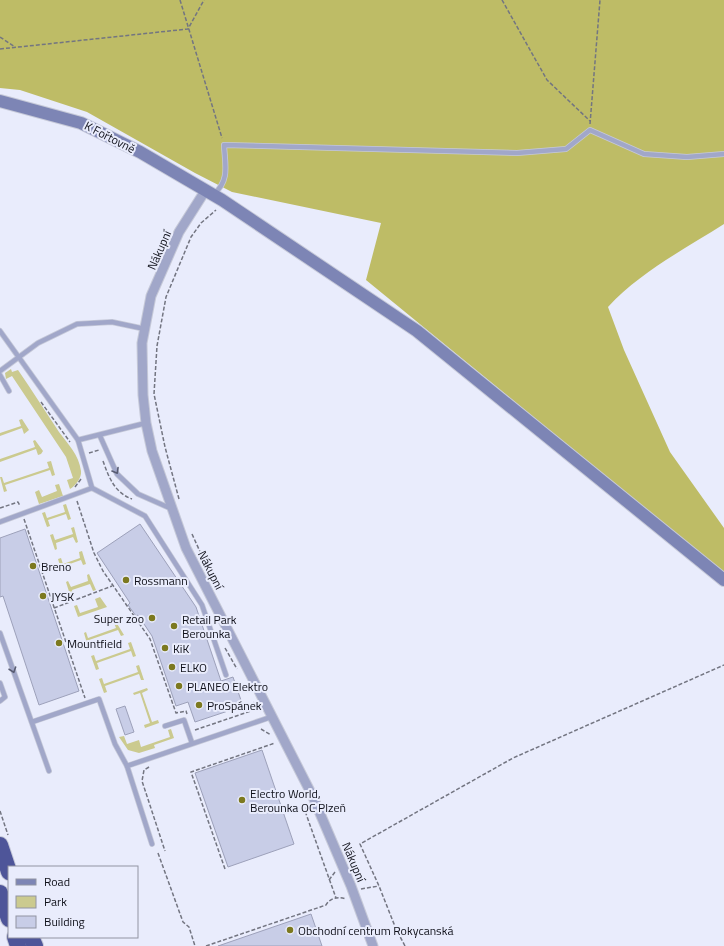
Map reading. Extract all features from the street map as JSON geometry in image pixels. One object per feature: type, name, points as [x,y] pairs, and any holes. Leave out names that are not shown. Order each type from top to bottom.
[{"type":"highway","points":[[0,845],[8,869]]},
{"type":"highway","points":[[0,893],[8,916]]},
{"type":"street","name":"K Fořtovně","points":[[0,101],[81,123],[140,152],[213,195],[417,331],[724,580]]},
{"type":"street","name":"Nákupní","points":[[213,195],[179,232],[152,296],[142,343],[143,395],[146,423],[152,452],[186,548],[313,797],[351,886],[373,946]]},
{"type":"lane","points":[[213,195],[222,187],[226,173],[224,145],[517,152],[566,149],[590,130],[644,154],[687,157],[724,154]]},
{"type":"lane","points":[[0,371],[38,343],[77,324],[112,322],[145,328]]},
{"type":"lane","points":[[0,331],[78,440],[92,488],[145,516],[202,605],[226,675]]},
{"type":"lane","points":[[0,375],[9,391]]},
{"type":"lane","points":[[78,440],[100,436],[146,423]]},
{"type":"lane","points":[[100,436],[117,474],[138,494],[173,509]]},
{"type":"lane","points":[[0,522],[75,496],[92,488]]},
{"type":"lane","points":[[0,633],[49,771]]},
{"type":"lane","points":[[0,683],[5,697],[0,701]]},
{"type":"lane","points":[[32,722],[99,699],[114,744],[127,766],[152,844]]},
{"type":"lane","points":[[127,766],[272,717]]},
{"type":"lane","points":[[165,726],[184,720],[192,743]]},
{"type":"path","points":[[180,0],[224,145]]},
{"type":"path","points":[[188,29],[204,0]]},
{"type":"path","points":[[502,0],[547,80],[590,121]]},
{"type":"path","points":[[590,130],[600,0]]},
{"type":"path","points":[[0,49],[188,29]]},
{"type":"path","points":[[0,37],[16,47]]},
{"type":"path","points":[[180,499],[165,447],[154,394],[157,346],[166,297],[190,237],[201,223],[215,211],[213,195]]},
{"type":"path","points":[[40,400],[71,443]]},
{"type":"path","points":[[94,437],[112,484],[118,492],[135,500]]},
{"type":"path","points":[[83,476],[73,489],[94,553],[103,571],[150,639],[176,713],[186,711],[188,717]]},
{"type":"path","points":[[0,508],[18,502],[87,703]]},
{"type":"path","points":[[189,528],[213,580]]},
{"type":"path","points":[[54,608],[113,586]]},
{"type":"path","points":[[223,644],[233,665],[238,670]]},
{"type":"path","points":[[405,946],[388,911],[379,886],[360,844],[513,758],[724,665]]},
{"type":"path","points":[[193,730],[251,711],[254,702],[253,696]]},
{"type":"path","points":[[254,729],[266,731],[274,737],[279,747]]},
{"type":"path","points":[[225,869],[191,772],[276,742]]},
{"type":"path","points":[[150,766],[144,770],[142,782],[165,851]]},
{"type":"path","points":[[309,805],[306,807],[305,811],[336,898]]},
{"type":"path","points":[[211,830],[215,828]]},
{"type":"path","points":[[158,853],[183,922],[188,928],[195,946]]},
{"type":"path","points":[[329,880],[337,869]]},
{"type":"path","points":[[361,889],[379,886]]},
{"type":"path","points":[[206,946],[326,905],[328,902],[336,898],[340,897],[350,900]]},
{"type":"green space","points":[[11,369],[12,372],[18,370],[76,455],[80,465],[81,474],[78,482],[70,489],[67,480],[73,478],[66,457],[12,376],[6,379],[5,373]]},
{"type":"green space","points":[[22,419],[29,430],[24,434],[22,428],[0,436],[0,433],[21,426],[19,420]]},
{"type":"green space","points":[[35,440],[43,451],[41,454],[38,455],[36,449],[0,462],[0,459],[35,447],[33,441]]},
{"type":"green space","points":[[51,461],[55,475],[52,476],[50,470],[5,485],[7,491],[4,492],[0,477],[2,477],[4,483],[49,468],[47,462]]},
{"type":"green space","points":[[59,484],[63,496],[39,504],[35,492],[39,490],[42,497],[57,491],[55,485]]},
{"type":"green space","points":[[66,504],[71,519],[68,520],[66,514],[48,520],[50,526],[47,527],[42,513],[45,512],[47,518],[65,512],[63,505]]},
{"type":"green space","points":[[74,527],[78,542],[76,543],[73,537],[56,543],[57,549],[55,550],[50,535],[53,534],[55,540],[73,534],[71,528]]},
{"type":"green space","points":[[82,551],[86,564],[83,565],[81,560],[64,566],[65,571],[62,572],[58,559],[61,558],[63,564],[80,558],[79,552]]},
{"type":"green space","points":[[89,574],[96,590],[93,591],[90,584],[72,590],[74,597],[71,598],[66,582],[68,581],[71,587],[88,581],[87,575]]},
{"type":"green space","points":[[100,597],[107,607],[78,617],[74,606],[77,605],[80,613],[98,607],[95,599]]},
{"type":"green space","points":[[116,622],[124,635],[121,636],[118,630],[89,640],[91,646],[88,647],[84,633],[86,632],[88,638],[116,628],[114,623]]},
{"type":"green space","points":[[131,642],[136,656],[133,657],[131,651],[97,663],[99,669],[96,670],[91,656],[94,655],[96,661],[130,649],[128,643]]},
{"type":"green space","points":[[139,665],[144,680],[141,680],[139,674],[105,686],[107,692],[104,693],[99,679],[102,678],[104,684],[138,672],[136,666]]},
{"type":"green space","points":[[147,688],[148,690],[142,693],[152,722],[158,720],[159,723],[145,728],[144,725],[150,723],[140,693],[134,695],[133,693]]},
{"type":"green space","points":[[171,729],[174,738],[154,745],[155,748],[139,753],[128,750],[119,737],[124,736],[127,744],[139,740],[141,747],[170,737],[168,730]]},
{"type":"shaded area","points":[[0,0],[724,0],[724,224],[648,272],[621,294],[608,307],[624,350],[670,452],[724,528],[724,573],[366,280],[381,223],[232,192],[195,173],[87,112],[20,90],[0,88]]},
{"type":"building","name":"Retail Park Berounka","points":[[140,524],[196,607],[221,681],[233,677],[243,706],[195,722],[188,702],[176,706],[152,636],[138,615],[136,616],[128,605],[130,603],[97,553]]},
{"type":"building","points":[[25,529],[79,691],[39,705],[3,596],[0,597],[0,538]]},
{"type":"building","points":[[125,706],[134,732],[125,735],[116,709]]},
{"type":"building","name":"Electro World, Berounka OC Plzeň","points":[[262,750],[294,844],[228,867],[195,773]]},
{"type":"building","name":"Obchodní centrum Rokycanská","points":[[311,914],[322,946],[218,946]]},
{"type":"place","name":"Breno","points":[[33,566]]},
{"type":"place","name":"Rossmann","points":[[126,580]]},
{"type":"place","name":"JYSK","points":[[43,596]]},
{"type":"place","name":"Super zoo","points":[[152,618]]},
{"type":"place","name":"Retail Park Berounka","points":[[174,626]]},
{"type":"place","name":"Mountfield","points":[[59,643]]},
{"type":"place","name":"KiK","points":[[165,648]]},
{"type":"place","name":"ELKO","points":[[172,667]]},
{"type":"place","name":"PLANEO Elektro","points":[[179,686]]},
{"type":"place","name":"ProSpánek","points":[[199,705]]},
{"type":"place","name":"Electro World, Berounka OC Plzeň","points":[[242,800]]},
{"type":"place","name":"Obchodní centrum Rokycanská","points":[[290,930]]}]
